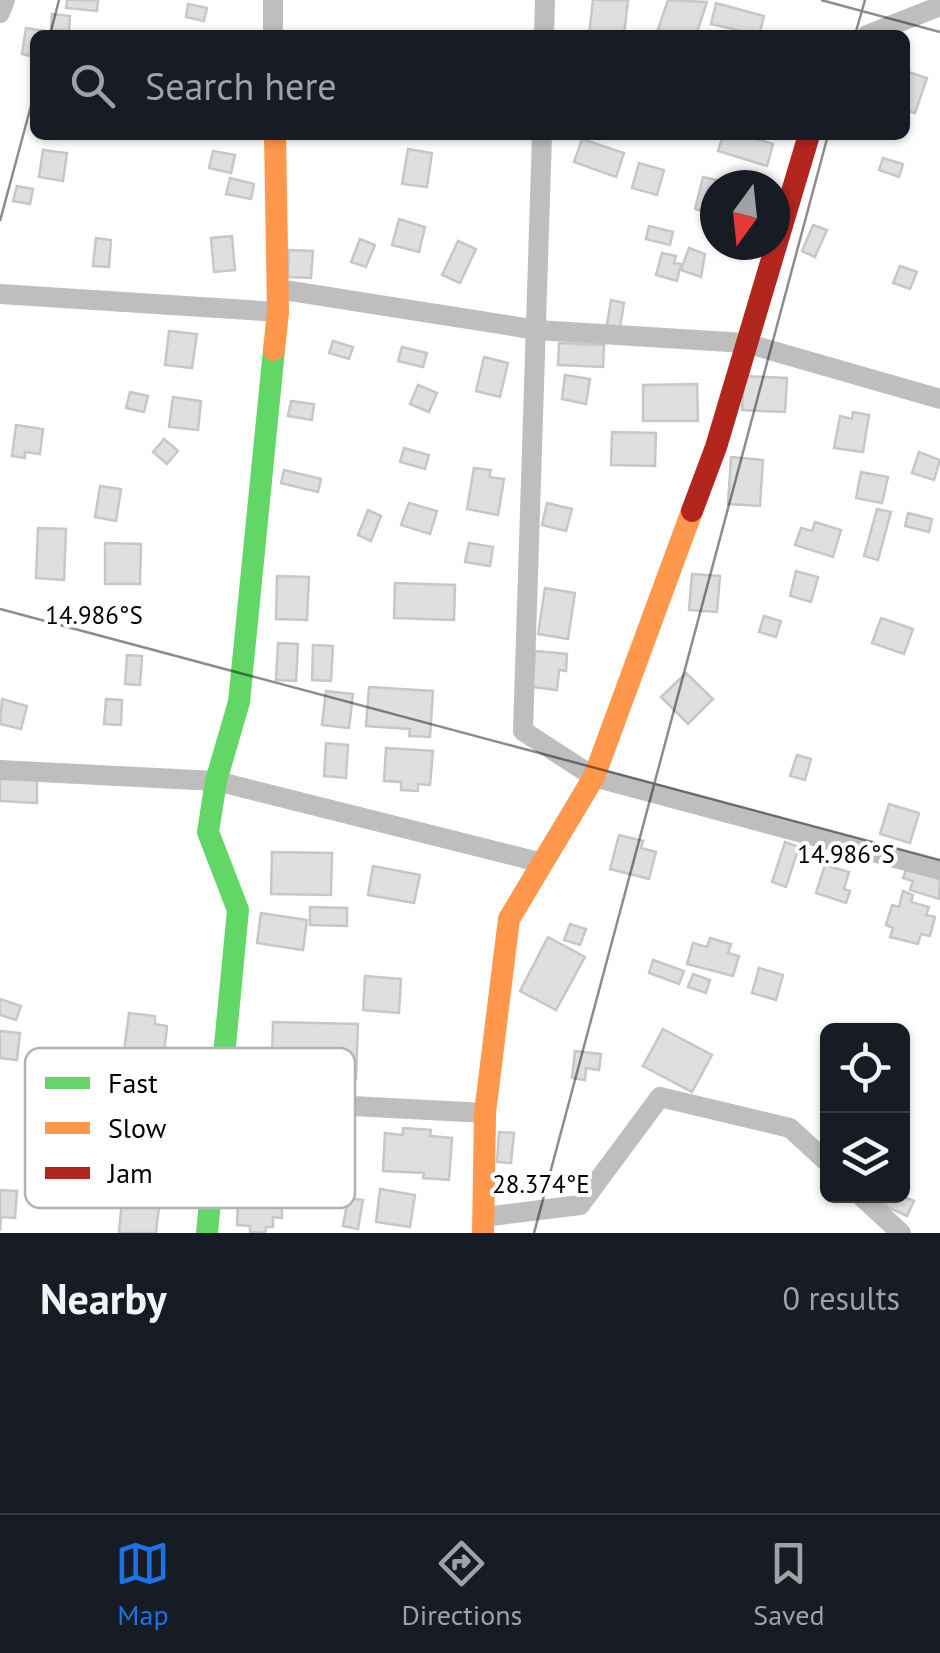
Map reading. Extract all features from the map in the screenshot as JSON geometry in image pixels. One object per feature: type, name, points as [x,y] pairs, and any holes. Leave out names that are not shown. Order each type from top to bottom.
[{"type":"street","points":[[0,12],[5,0]]},
{"type":"street","points":[[273,0],[273,30]]},
{"type":"street","points":[[544,30],[545,0]]},
{"type":"street","points":[[879,30],[940,6]]},
{"type":"street","points":[[225,1048],[238,910],[208,832],[216,781],[239,702],[278,301],[275,140]]},
{"type":"street","points":[[542,140],[523,731],[594,777],[940,870]]},
{"type":"street","points":[[808,140],[716,447],[594,777],[509,919],[485,1112],[484,1225],[580,1205],[660,1097],[790,1128],[820,1156]]},
{"type":"street","points":[[0,294],[278,301],[537,330],[745,343],[940,400]]},
{"type":"street","points":[[0,770],[216,781],[543,863]]},
{"type":"street","points":[[355,1106],[485,1112]]},
{"type":"street","points":[[868,1203],[900,1233]]},
{"type":"street","points":[[206,1233],[209,1208]]},
{"type":"building","points":[[67,0],[98,0],[97,11],[66,8]]},
{"type":"building","points":[[593,0],[628,0],[625,30],[590,30]]},
{"type":"building","points":[[668,0],[707,2],[698,30],[658,30]]},
{"type":"building","points":[[716,3],[764,16],[760,30],[711,24]]},
{"type":"building","points":[[188,4],[207,8],[204,21],[186,17]]},
{"type":"building","points":[[52,14],[70,16],[69,30],[51,30]]},
{"type":"building","points":[[26,28],[38,30],[30,30],[30,56],[22,54]]},
{"type":"building","points":[[910,73],[927,78],[915,113],[910,112]]},
{"type":"building","points":[[582,140],[624,153],[616,177],[574,162]]},
{"type":"building","points":[[721,140],[773,144],[767,166],[718,151]]},
{"type":"building","points":[[408,149],[432,153],[427,187],[402,184]]},
{"type":"building","points":[[43,150],[67,153],[63,181],[39,177]]},
{"type":"building","points":[[213,151],[235,155],[231,173],[209,168]]},
{"type":"building","points":[[883,158],[903,164],[899,177],[879,170]]},
{"type":"building","points":[[639,163],[664,170],[657,195],[632,188]]},
{"type":"building","points":[[230,178],[254,184],[251,199],[226,194]]},
{"type":"building","points":[[17,186],[33,189],[30,204],[13,201]]},
{"type":"building","points":[[399,219],[425,227],[419,252],[392,245]]},
{"type":"building","points":[[813,225],[827,230],[815,257],[802,251]]},
{"type":"building","points":[[649,226],[673,232],[670,245],[646,239]]},
{"type":"building","points":[[232,236],[235,270],[214,272],[211,238]]},
{"type":"building","points":[[96,238],[111,240],[109,267],[93,266]]},
{"type":"building","points":[[360,239],[375,245],[366,267],[351,262]]},
{"type":"building","points":[[458,241],[476,249],[460,283],[442,275]]},
{"type":"building","points":[[689,248],[700,252],[700,260],[704,260],[701,277],[681,270]]},
{"type":"building","points":[[289,250],[313,251],[311,278],[288,277]]},
{"type":"building","points":[[662,253],[676,256],[674,263],[681,264],[677,281],[656,275]]},
{"type":"building","points":[[900,266],[917,272],[910,289],[893,283]]},
{"type":"building","points":[[611,300],[624,303],[620,327],[607,325]]},
{"type":"building","points":[[169,331],[197,334],[192,368],[165,365]]},
{"type":"building","points":[[333,341],[353,347],[349,359],[329,353]]},
{"type":"building","points":[[559,343],[604,345],[603,367],[558,365]]},
{"type":"building","points":[[402,347],[427,353],[423,367],[398,361]]},
{"type":"building","points":[[484,357],[508,363],[500,397],[476,391]]},
{"type":"building","points":[[565,375],[590,379],[586,404],[562,399]]},
{"type":"building","points":[[744,376],[787,378],[785,412],[742,410]]},
{"type":"building","points":[[697,384],[698,421],[643,421],[643,385]]},
{"type":"building","points":[[418,385],[437,393],[429,412],[410,404]]},
{"type":"building","points":[[130,392],[148,396],[144,412],[126,408]]},
{"type":"building","points":[[173,397],[201,401],[198,430],[169,427]]},
{"type":"building","points":[[291,401],[314,404],[312,420],[288,416]]},
{"type":"building","points":[[853,412],[869,415],[863,452],[834,448],[840,416],[852,419]]},
{"type":"building","points":[[16,425],[43,429],[40,454],[25,452],[25,458],[12,456]]},
{"type":"building","points":[[612,432],[656,433],[655,466],[611,465]]},
{"type":"building","points":[[164,439],[178,451],[167,464],[153,452]]},
{"type":"building","points":[[404,448],[429,455],[425,469],[400,462]]},
{"type":"building","points":[[919,452],[940,460],[934,480],[912,473]]},
{"type":"building","points":[[731,457],[763,460],[760,506],[728,504]]},
{"type":"building","points":[[474,468],[491,470],[489,477],[504,479],[498,515],[467,509]]},
{"type":"building","points":[[284,470],[321,479],[318,492],[281,483]]},
{"type":"building","points":[[861,472],[888,477],[882,503],[856,498]]},
{"type":"building","points":[[100,486],[121,489],[116,521],[95,517]]},
{"type":"building","points":[[409,503],[437,511],[430,534],[401,525]]},
{"type":"building","points":[[547,503],[572,509],[566,531],[542,525]]},
{"type":"building","points":[[877,509],[891,512],[878,560],[864,556]]},
{"type":"building","points":[[368,510],[381,516],[371,541],[358,535]]},
{"type":"building","points":[[908,513],[932,519],[929,532],[905,526]]},
{"type":"building","points":[[815,522],[841,530],[833,557],[795,545],[801,528],[812,531]]},
{"type":"building","points":[[38,528],[66,529],[64,580],[36,578]]},
{"type":"building","points":[[105,543],[141,544],[140,584],[105,584]]},
{"type":"building","points":[[469,543],[493,547],[490,566],[465,562]]},
{"type":"building","points":[[796,571],[818,577],[811,602],[790,596]]},
{"type":"building","points":[[692,574],[720,576],[717,612],[689,610]]},
{"type":"building","points":[[277,576],[309,577],[307,620],[276,619]]},
{"type":"building","points":[[395,583],[455,585],[454,620],[394,618]]},
{"type":"building","points":[[545,588],[575,593],[568,639],[538,634]]},
{"type":"building","points":[[764,616],[781,621],[776,637],[759,632]]},
{"type":"building","points":[[881,618],[913,629],[904,654],[872,643]]},
{"type":"building","points":[[278,643],[298,644],[296,681],[276,680]]},
{"type":"building","points":[[313,645],[333,646],[331,681],[312,680]]},
{"type":"building","points":[[535,651],[567,654],[566,671],[559,670],[557,690],[532,687]]},
{"type":"building","points":[[127,655],[142,656],[140,685],[125,684]]},
{"type":"building","points":[[686,673],[713,699],[688,724],[661,697]]},
{"type":"building","points":[[369,687],[433,691],[430,737],[409,736],[410,729],[366,726]]},
{"type":"building","points":[[326,691],[353,694],[349,728],[322,725]]},
{"type":"building","points":[[2,699],[27,706],[21,729],[0,724]]},
{"type":"building","points":[[106,699],[122,700],[121,725],[104,724]]},
{"type":"building","points":[[326,743],[348,745],[346,778],[324,776]]},
{"type":"building","points":[[386,748],[433,751],[430,785],[418,784],[418,791],[401,790],[401,782],[384,781]]},
{"type":"building","points":[[797,755],[811,759],[805,780],[790,776]]},
{"type":"building","points":[[0,778],[37,780],[37,803],[0,801]]},
{"type":"building","points":[[889,804],[919,813],[910,843],[880,834]]},
{"type":"building","points":[[619,835],[643,841],[641,848],[656,852],[649,879],[610,869]]},
{"type":"building","points":[[785,842],[799,847],[786,887],[772,882]]},
{"type":"building","points":[[272,852],[332,853],[331,895],[271,894]]},
{"type":"building","points":[[825,865],[849,872],[844,889],[850,891],[846,903],[816,893]]},
{"type":"building","points":[[373,866],[420,875],[414,903],[368,895]]},
{"type":"building","points":[[907,867],[940,878],[939,899],[910,890],[913,881],[903,878]]},
{"type":"building","points":[[903,891],[913,895],[911,902],[929,907],[926,915],[935,917],[930,936],[921,934],[918,944],[890,937],[893,928],[886,925],[892,905],[899,907]]},
{"type":"building","points":[[310,907],[347,908],[347,926],[310,925]]},
{"type":"building","points":[[261,913],[307,920],[303,950],[257,943]]},
{"type":"building","points":[[570,924],[586,929],[580,945],[564,940]]},
{"type":"building","points":[[548,937],[585,957],[556,1010],[520,991]]},
{"type":"building","points":[[710,938],[731,944],[728,953],[739,956],[733,976],[687,964],[693,943],[707,947]]},
{"type":"building","points":[[653,960],[684,971],[679,984],[649,973]]},
{"type":"building","points":[[759,968],[783,975],[776,1000],[752,993]]},
{"type":"building","points":[[693,974],[710,980],[706,993],[688,987]]},
{"type":"building","points":[[365,976],[401,979],[399,1013],[363,1010]]},
{"type":"building","points":[[0,999],[21,1006],[16,1020],[0,1015]]},
{"type":"building","points":[[129,1013],[155,1016],[155,1024],[167,1026],[165,1048],[124,1048]]},
{"type":"building","points":[[273,1022],[358,1024],[356,1079],[355,1048],[272,1048]]},
{"type":"building","points":[[663,1029],[712,1055],[692,1092],[643,1066]]},
{"type":"building","points":[[0,1031],[20,1033],[17,1060],[0,1058]]},
{"type":"building","points":[[575,1051],[601,1054],[599,1070],[586,1068],[585,1080],[572,1078]]},
{"type":"building","points":[[403,1128],[431,1130],[430,1136],[452,1138],[449,1180],[423,1178],[424,1173],[383,1171],[385,1133],[403,1135]]},
{"type":"building","points":[[499,1132],[514,1133],[511,1163],[497,1162]]},
{"type":"building","points":[[380,1189],[415,1195],[410,1227],[376,1222]]},
{"type":"building","points":[[0,1190],[17,1191],[15,1218],[1,1217],[0,1231]]},
{"type":"building","points":[[355,1199],[363,1200],[358,1229],[343,1226],[346,1208],[355,1208]]},
{"type":"building","points":[[914,1201],[907,1216],[885,1206],[886,1203]]},
{"type":"building","points":[[121,1208],[159,1208],[156,1233],[119,1233]]},
{"type":"building","points":[[238,1208],[282,1208],[282,1218],[273,1217],[273,1227],[266,1227],[265,1233],[250,1232],[250,1226],[237,1225]]},
{"type":"traffic: fast","points":[[225,1048],[238,910],[208,832],[216,781],[239,702],[274,350]]},
{"type":"traffic: fast","points":[[207,1233],[209,1208]]},
{"type":"traffic: slow","points":[[274,350],[278,312],[275,140]]},
{"type":"traffic: slow","points":[[483,1233],[485,1113],[509,919],[594,777],[692,511]]},
{"type":"traffic: jam","points":[[692,511],[716,447],[808,140]]}]
